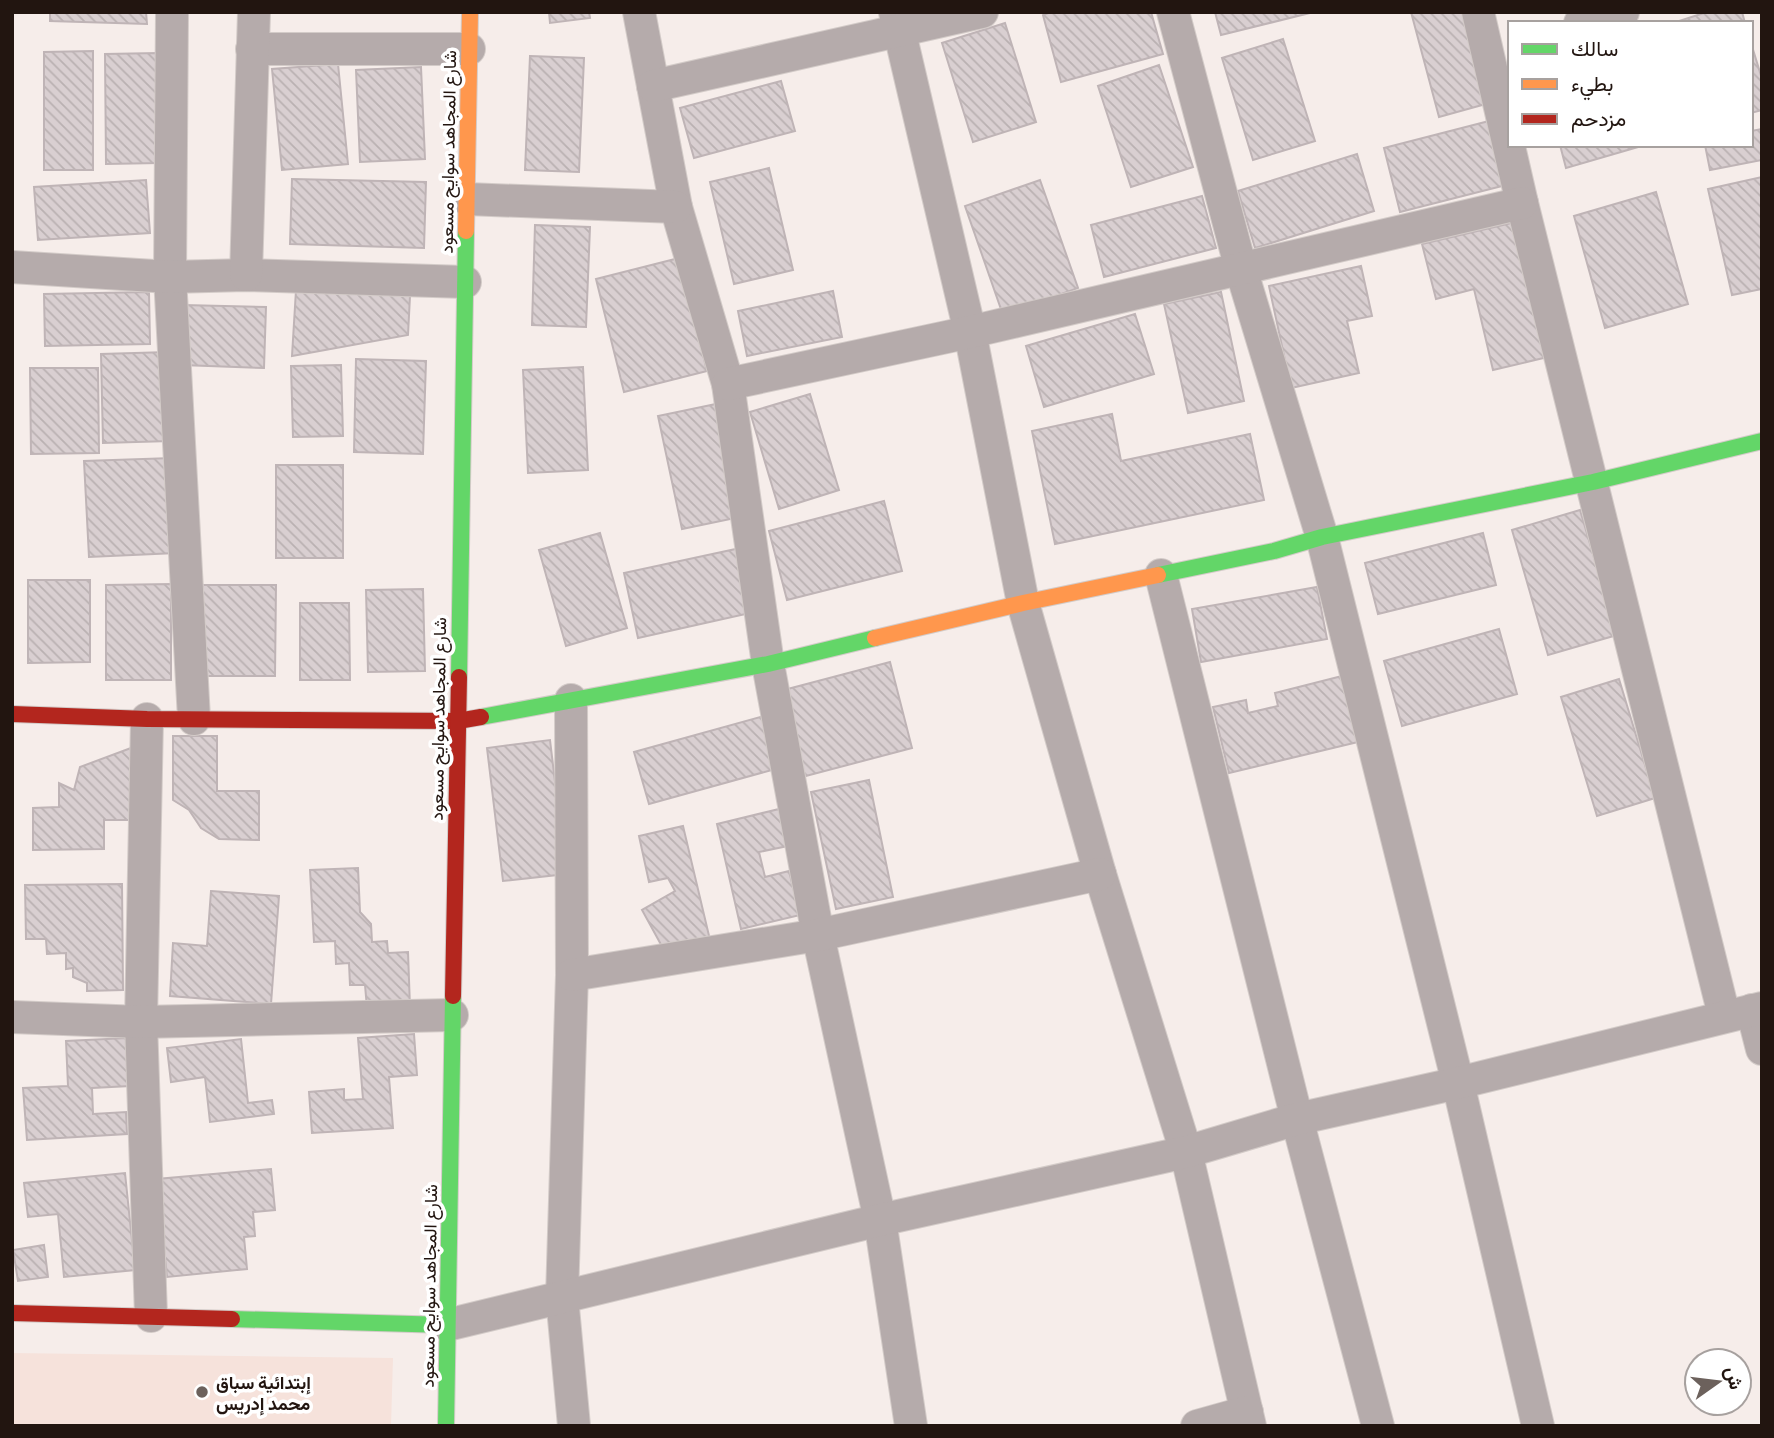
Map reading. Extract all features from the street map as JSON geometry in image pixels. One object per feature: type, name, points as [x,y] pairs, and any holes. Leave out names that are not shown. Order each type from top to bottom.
[{"type":"street","points":[[172,12],[170,277],[194,719]]},
{"type":"street","points":[[246,275],[254,12]]},
{"type":"street","name":"شارع المجاهد سوايح مسعود","points":[[446,1426],[470,12]]},
{"type":"street","points":[[639,12],[676,207],[728,384],[768,664],[818,935],[880,1220],[911,1426]]},
{"type":"street","points":[[653,86],[897,22],[982,12]]},
{"type":"street","points":[[1173,12],[1241,269],[1322,537],[1458,1083],[1538,1426]]},
{"type":"street","points":[[1478,12],[1497,43],[1508,113]]},
{"type":"street","points":[[1588,21],[1623,12]]},
{"type":"street","points":[[897,22],[970,332],[1023,603],[1100,874],[1186,1152],[1249,1419],[1197,1426]]},
{"type":"street","points":[[252,48],[470,48]]},
{"type":"street","points":[[1513,147],[1522,203],[1593,482],[1746,1011],[1762,1049]]},
{"type":"street","points":[[467,199],[676,207]]},
{"type":"street","points":[[728,384],[970,332],[1522,203]]},
{"type":"street","points":[[12,267],[170,277],[246,275],[466,282]]},
{"type":"street","points":[[12,714],[147,719],[458,721],[768,664],[1023,603],[1274,551],[1322,537],[1593,482],[1762,441]]},
{"type":"street","points":[[1161,575],[1297,1119],[1378,1426]]},
{"type":"street","points":[[571,700],[572,975],[562,1297],[574,1426]]},
{"type":"street","points":[[147,719],[141,1022],[151,1316]]},
{"type":"street","points":[[572,975],[818,935],[1100,874]]},
{"type":"street","points":[[12,1313],[447,1325],[880,1220],[1186,1152],[1297,1119],[1458,1083],[1746,1011]]},
{"type":"street","points":[[12,1017],[141,1022],[452,1015]]},
{"type":"shaded area","name":"إبتدائية سباق محمد إدريس","points":[[12,1353],[393,1358],[391,1426],[12,1426]]},
{"type":"building","points":[[50,12],[146,12],[147,24],[50,21]]},
{"type":"building","points":[[549,12],[589,12],[590,18],[550,23]]},
{"type":"building","points":[[1051,12],[1151,12],[1163,54],[1061,82],[1043,15]]},
{"type":"building","points":[[1215,12],[1314,12],[1221,35]]},
{"type":"building","points":[[1411,12],[1469,12],[1493,102],[1439,117]]},
{"type":"building","points":[[1707,12],[1742,12],[1744,21],[1679,21]]},
{"type":"building","points":[[1005,23],[1036,122],[973,142],[942,43]]},
{"type":"building","points":[[1283,39],[1315,141],[1253,160],[1222,58]]},
{"type":"building","points":[[1753,50],[1762,79],[1762,110],[1753,112]]},
{"type":"building","points":[[93,51],[93,170],[44,170],[44,52]]},
{"type":"building","points":[[158,53],[159,163],[106,164],[105,54]]},
{"type":"building","points":[[530,56],[584,58],[579,172],[525,170]]},
{"type":"building","points":[[338,64],[348,164],[282,170],[272,69]]},
{"type":"building","points":[[1159,65],[1193,167],[1131,187],[1098,86]]},
{"type":"building","points":[[421,67],[425,159],[360,162],[356,70]]},
{"type":"building","points":[[781,81],[795,131],[694,158],[680,108]]},
{"type":"building","points":[[1489,121],[1506,185],[1400,212],[1384,148]]},
{"type":"building","points":[[1762,129],[1762,160],[1710,170],[1705,147],[1753,147],[1753,131]]},
{"type":"building","points":[[1561,147],[1638,147],[1566,168]]},
{"type":"building","points":[[1357,154],[1374,211],[1255,248],[1238,191]]},
{"type":"building","points":[[769,168],[793,270],[734,284],[710,182]]},
{"type":"building","points":[[1762,177],[1762,289],[1732,295],[1708,189]]},
{"type":"building","points":[[292,179],[426,182],[424,248],[290,244]]},
{"type":"building","points":[[146,180],[150,233],[38,240],[34,187]]},
{"type":"building","points":[[1040,180],[1078,288],[1003,315],[965,206]]},
{"type":"building","points":[[1656,192],[1688,304],[1605,328],[1574,216]]},
{"type":"building","points":[[1202,196],[1216,248],[1104,277],[1091,225]]},
{"type":"building","points":[[1520,221],[1552,356],[1493,370],[1474,289],[1436,299],[1422,244]]},
{"type":"building","points":[[535,225],[590,227],[586,327],[532,325]]},
{"type":"building","points":[[679,258],[707,371],[624,392],[596,279]]},
{"type":"building","points":[[1361,266],[1372,316],[1347,321],[1359,373],[1291,388],[1269,286]]},
{"type":"building","points":[[296,290],[410,296],[408,335],[292,356]]},
{"type":"building","points":[[833,291],[842,337],[747,356],[738,311]]},
{"type":"building","points":[[149,292],[150,344],[45,346],[44,294]]},
{"type":"building","points":[[1221,292],[1244,401],[1188,413],[1164,304]]},
{"type":"building","points":[[183,305],[266,307],[264,368],[182,365]]},
{"type":"building","points":[[1135,314],[1154,374],[1044,407],[1026,346]]},
{"type":"building","points":[[168,352],[170,441],[103,443],[101,354]]},
{"type":"building","points":[[356,359],[426,361],[423,454],[354,452]]},
{"type":"building","points":[[341,365],[343,436],[293,437],[291,366]]},
{"type":"building","points":[[583,367],[588,470],[528,473],[523,370]]},
{"type":"building","points":[[30,368],[98,368],[99,453],[31,454]]},
{"type":"building","points":[[810,394],[839,490],[779,509],[750,412]]},
{"type":"building","points":[[716,404],[740,517],[682,529],[658,416]]},
{"type":"building","points":[[1112,414],[1121,461],[1250,434],[1264,500],[1055,544],[1032,431]]},
{"type":"building","points":[[172,458],[176,553],[89,557],[84,461]]},
{"type":"building","points":[[276,465],[343,465],[343,558],[276,558]]},
{"type":"building","points":[[884,501],[902,571],[787,600],[769,531]]},
{"type":"building","points":[[1580,510],[1617,635],[1548,655],[1512,530]]},
{"type":"building","points":[[600,533],[627,628],[566,646],[539,550]]},
{"type":"building","points":[[1483,533],[1496,585],[1378,614],[1365,563]]},
{"type":"building","points":[[745,547],[759,611],[638,638],[624,573]]},
{"type":"building","points":[[28,580],[90,580],[90,662],[28,663]]},
{"type":"building","points":[[171,584],[171,680],[106,680],[106,585]]},
{"type":"building","points":[[203,585],[276,585],[275,676],[202,676]]},
{"type":"building","points":[[1317,587],[1327,639],[1201,662],[1192,609]]},
{"type":"building","points":[[423,589],[425,671],[368,672],[366,590]]},
{"type":"building","points":[[300,603],[349,603],[350,680],[300,680]]},
{"type":"building","points":[[1499,629],[1517,694],[1402,726],[1384,661]]},
{"type":"building","points":[[890,662],[912,748],[802,777],[780,691]]},
{"type":"building","points":[[1342,676],[1358,742],[1229,773],[1213,707],[1246,700],[1248,713],[1278,706],[1275,693]]},
{"type":"building","points":[[1619,679],[1655,798],[1597,816],[1561,697]]},
{"type":"building","points":[[764,716],[779,768],[649,804],[634,752]]},
{"type":"building","points":[[173,736],[217,736],[217,791],[259,791],[259,840],[219,839],[201,828],[189,810],[173,800]]},
{"type":"building","points":[[550,740],[566,874],[503,881],[487,748]]},
{"type":"building","points":[[131,748],[132,820],[104,820],[104,849],[33,850],[33,808],[59,807],[59,783],[74,790],[80,767]]},
{"type":"building","points":[[869,780],[893,897],[836,909],[811,792]]},
{"type":"building","points":[[779,809],[788,846],[759,852],[765,877],[789,871],[800,915],[741,929],[717,824]]},
{"type":"building","points":[[683,826],[710,940],[664,950],[642,910],[675,891],[668,878],[649,882],[639,836]]},
{"type":"building","points":[[358,868],[360,912],[371,924],[372,942],[387,941],[388,953],[408,952],[410,1007],[367,1008],[365,985],[350,985],[349,963],[336,964],[335,941],[314,942],[310,870]]},
{"type":"building","points":[[122,884],[123,990],[87,991],[87,983],[73,977],[73,968],[66,969],[66,953],[47,954],[46,939],[26,939],[25,885]]},
{"type":"building","points":[[211,891],[279,896],[271,1004],[170,996],[173,943],[207,946]]},
{"type":"building","points":[[414,1034],[417,1075],[389,1077],[393,1128],[312,1133],[309,1092],[344,1089],[344,1100],[363,1099],[358,1038]]},
{"type":"building","points":[[127,1038],[130,1086],[92,1088],[93,1114],[126,1112],[127,1134],[27,1140],[23,1088],[68,1086],[66,1041]]},
{"type":"building","points":[[241,1039],[248,1103],[272,1100],[274,1114],[210,1122],[205,1077],[171,1082],[167,1048]]},
{"type":"building","points":[[271,1169],[275,1210],[253,1212],[255,1236],[244,1237],[247,1269],[167,1277],[157,1179]]},
{"type":"building","points":[[125,1173],[135,1270],[64,1277],[58,1214],[28,1217],[24,1183]]},
{"type":"building","points":[[44,1245],[48,1277],[18,1281],[13,1250]]},
{"type":"traffic: fast","points":[[459,677],[466,231]]},
{"type":"traffic: fast","points":[[1158,575],[1274,551],[1322,537],[1593,482],[1762,441]]},
{"type":"traffic: fast","points":[[481,717],[768,664],[875,638]]},
{"type":"traffic: fast","points":[[446,1426],[453,996]]},
{"type":"traffic: fast","points":[[232,1319],[447,1325]]},
{"type":"traffic: slow","points":[[466,231],[470,12]]},
{"type":"traffic: slow","points":[[875,638],[1158,575]]},
{"type":"traffic: jam","points":[[453,996],[459,677]]},
{"type":"traffic: jam","points":[[12,714],[147,719],[458,721],[481,717]]},
{"type":"traffic: jam","points":[[12,1313],[232,1319]]},
{"type":"place","name":"إبتدائية سباق محمد إدريس","points":[[202,1392]]}]
